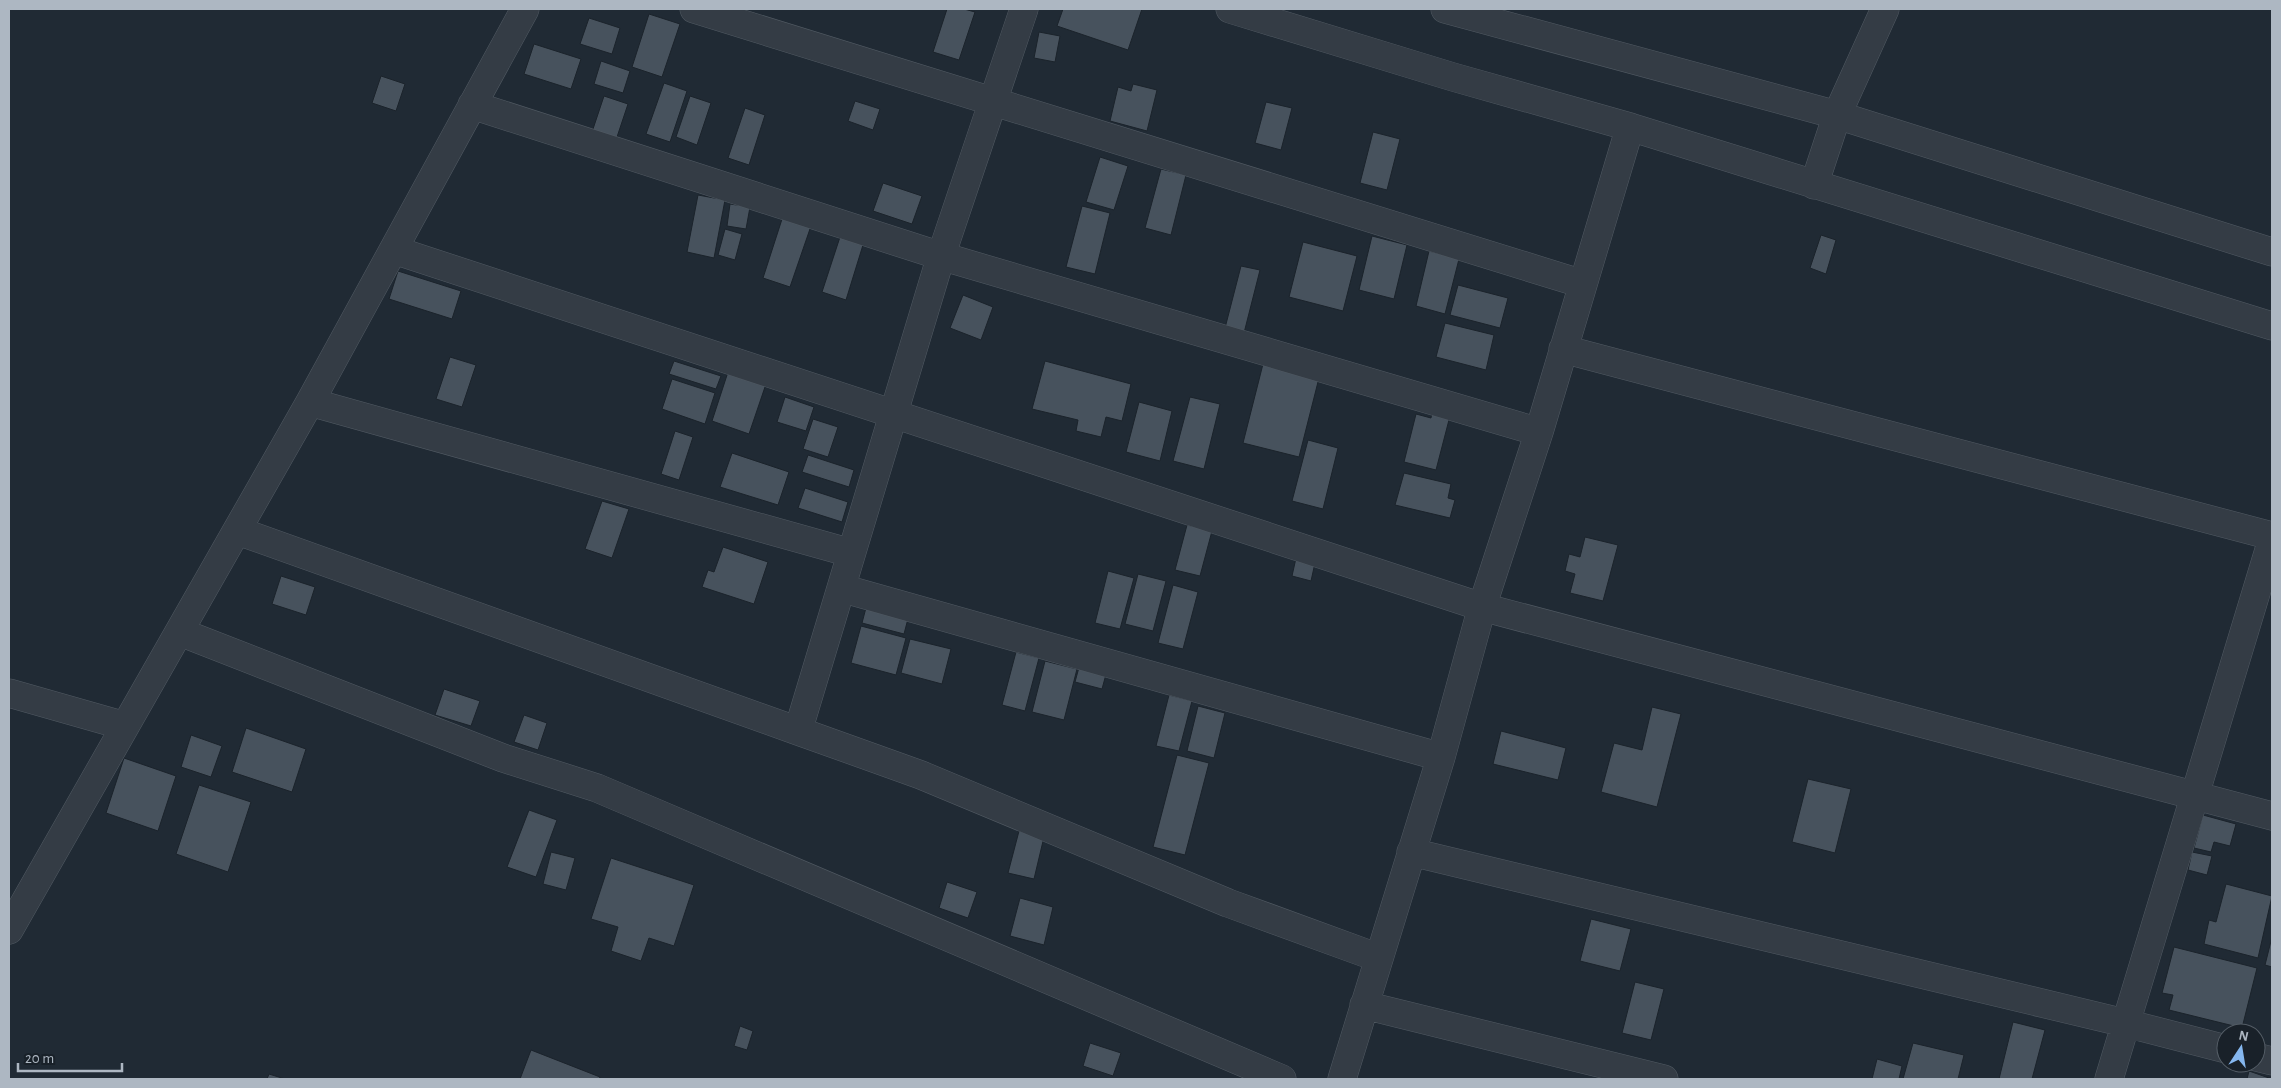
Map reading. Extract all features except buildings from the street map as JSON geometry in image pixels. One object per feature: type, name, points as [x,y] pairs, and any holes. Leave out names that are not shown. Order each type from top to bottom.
[{"type":"street","points":[[9,930],[238,531],[525,9]]},
{"type":"street","points":[[694,9],[994,100],[1583,284]]},
{"type":"street","points":[[798,731],[941,256],[1024,9]]},
{"type":"street","points":[[1230,9],[1453,77],[1630,127],[1814,186],[2272,326]]},
{"type":"street","points":[[1445,9],[1837,115],[2272,252]]},
{"type":"street","points":[[1814,186],[1837,115],[1885,9]]},
{"type":"street","points":[[472,105],[941,256],[1539,432]]},
{"type":"street","points":[[1342,1079],[1441,757],[1482,607],[1539,432],[1630,127]]},
{"type":"street","points":[[394,250],[1482,607],[2272,816]]},
{"type":"street","points":[[1564,349],[2272,536]]},
{"type":"street","points":[[310,402],[851,553]]},
{"type":"street","points":[[238,531],[921,775],[1228,903],[1379,958]]},
{"type":"street","points":[[2109,1079],[2193,795],[2267,577],[2272,540]]},
{"type":"street","points":[[841,588],[1441,757]]},
{"type":"street","points":[[180,632],[503,758],[597,788],[1282,1079]]},
{"type":"street","points":[[9,693],[125,726]]},
{"type":"street","points":[[1411,852],[2216,1046]]},
{"type":"street","points":[[1364,1005],[1664,1079]]}]
